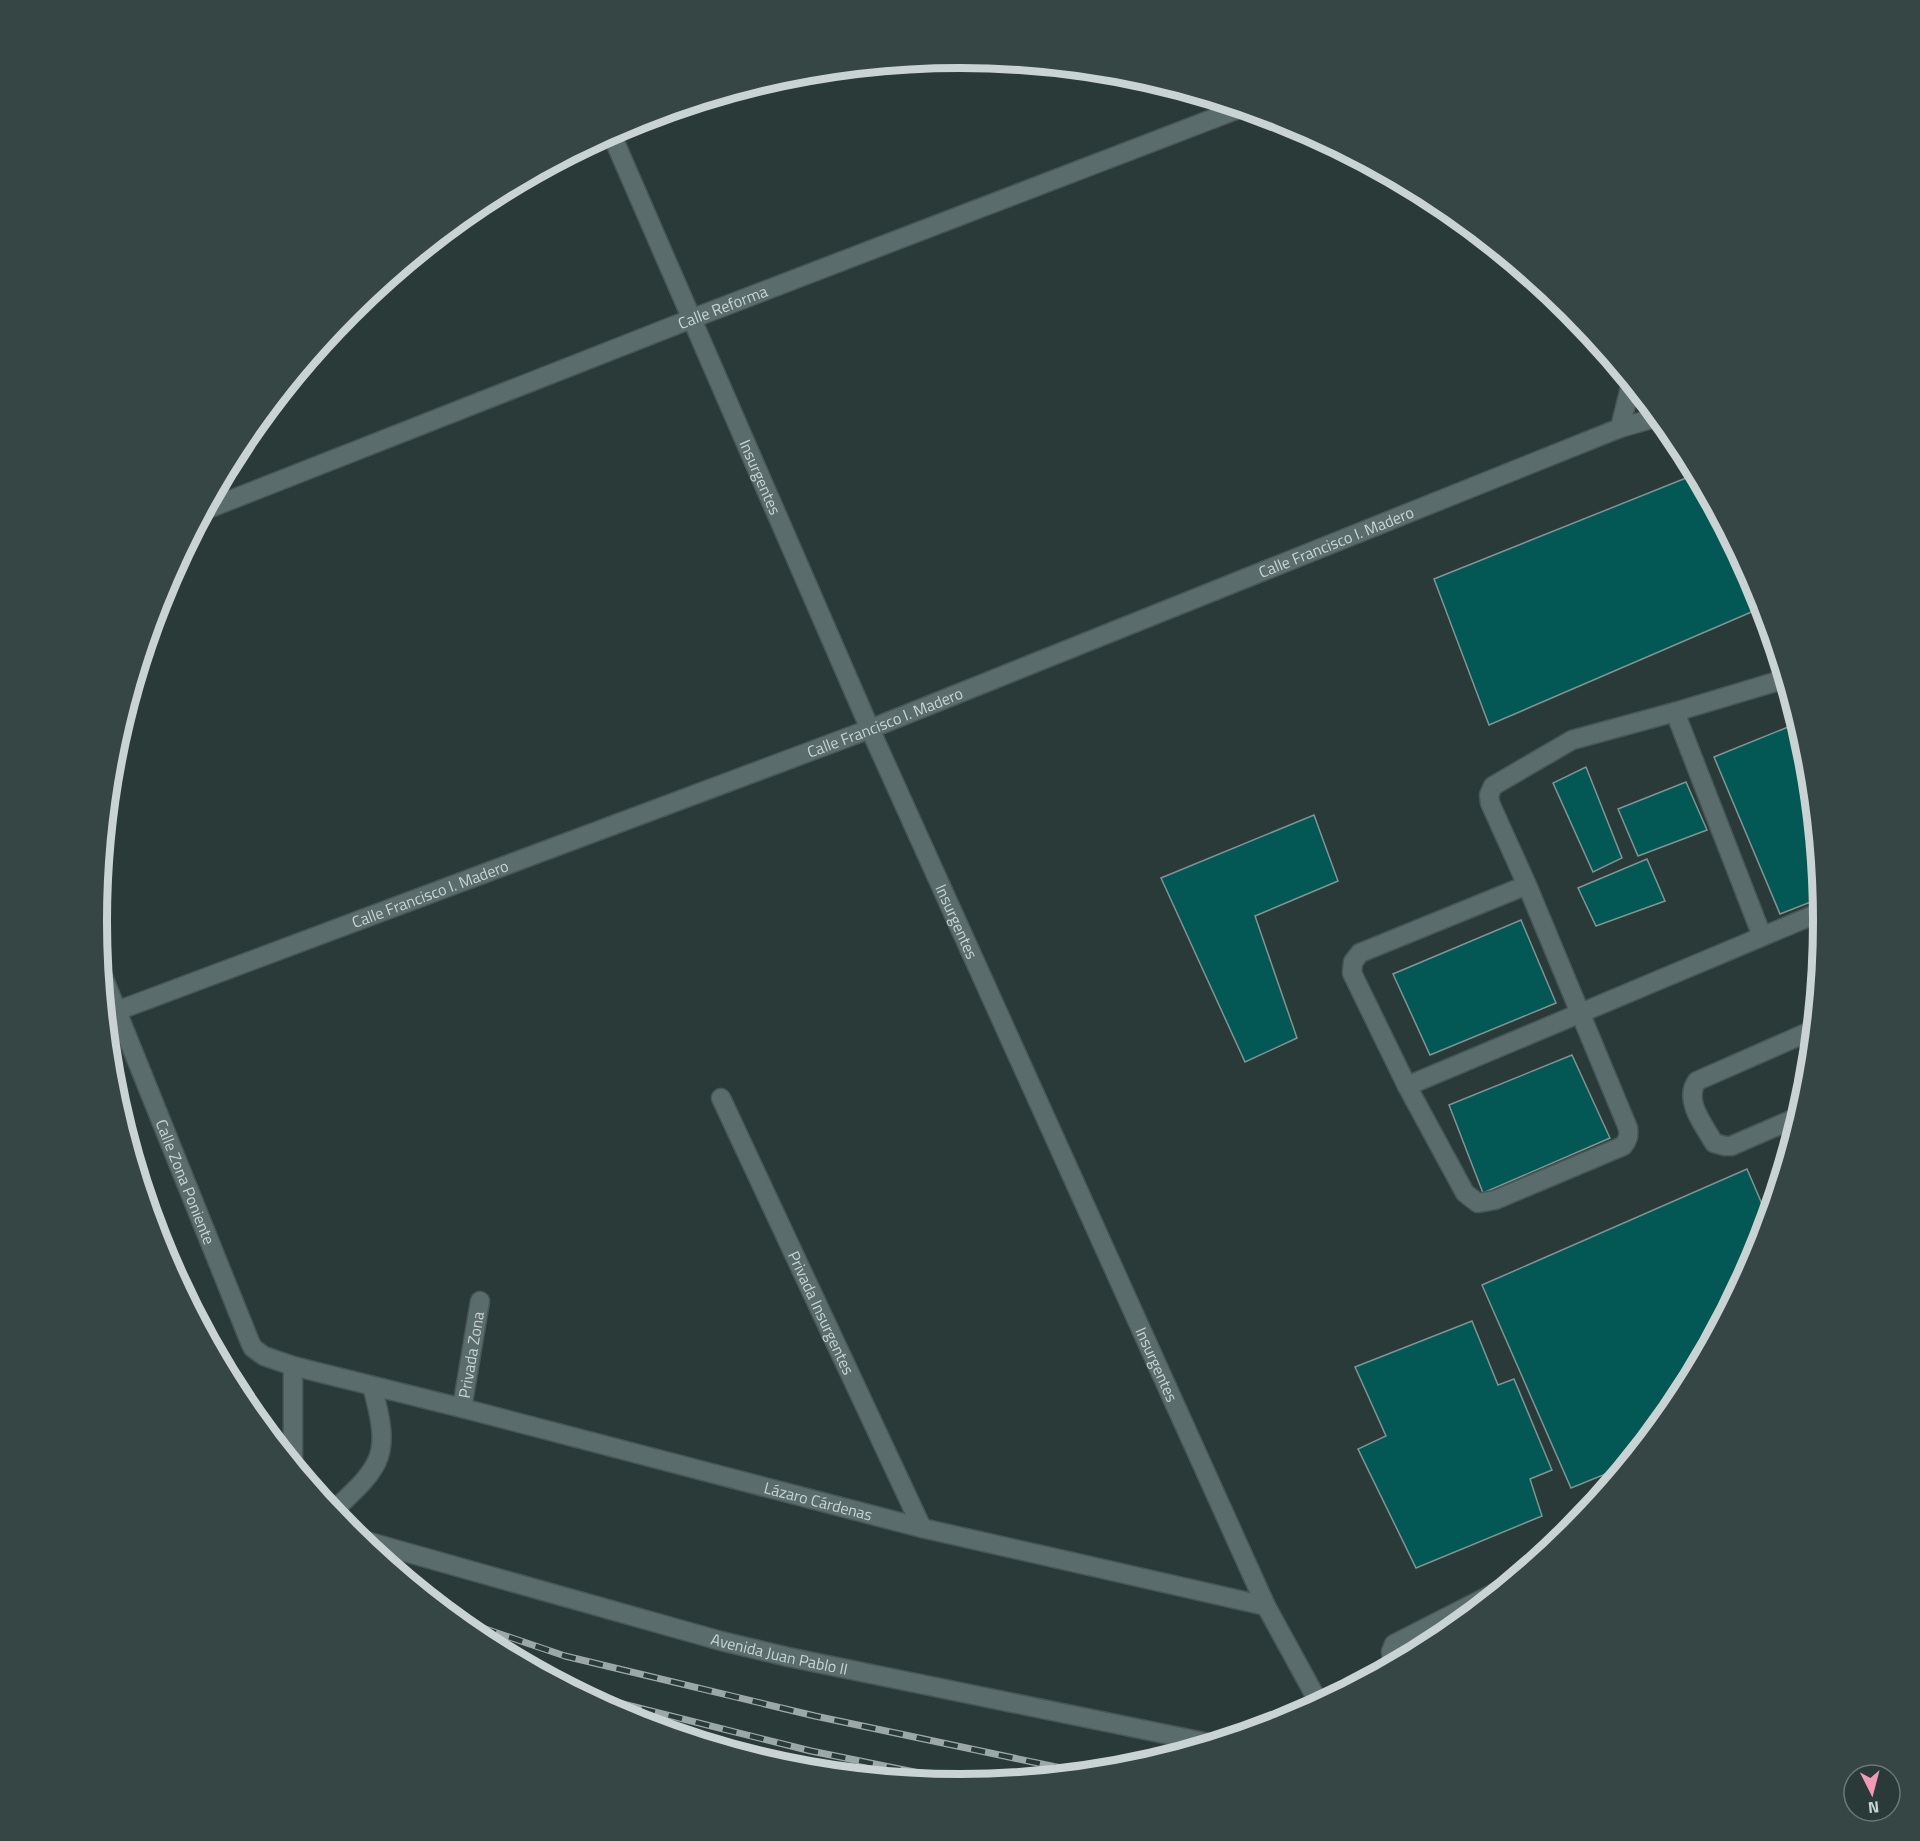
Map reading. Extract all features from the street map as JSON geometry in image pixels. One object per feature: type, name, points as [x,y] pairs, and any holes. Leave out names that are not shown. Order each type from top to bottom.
[{"type":"street","name":"Calle Reforma","points":[[214,506],[691,319],[1231,112]]},
{"type":"street","name":"Insurgentes","points":[[614,141],[870,729],[1266,1606],[1315,1696]]},
{"type":"street","points":[[1620,428],[1629,392]]},
{"type":"street","name":"Calle Francisco I. Madero","points":[[112,1012],[870,729],[1620,428],[1650,419]]},
{"type":"street","points":[[1527,885],[1360,952],[1353,962],[1353,974],[1407,1086],[1465,1193],[1478,1203],[1495,1200],[1623,1146],[1627,1141],[1628,1128],[1527,885],[1490,803],[1489,795],[1493,786],[1572,740],[1778,681]]},
{"type":"street","points":[[1675,712],[1762,936]]},
{"type":"street","points":[[1407,1086],[1813,915]]},
{"type":"street","name":"Calle Zona Poniente","points":[[112,1013],[254,1348],[264,1356],[293,1366],[372,1386]]},
{"type":"street","points":[[1789,1121],[1731,1146],[1719,1145],[1714,1143],[1691,1101],[1692,1093],[1697,1081],[1806,1033]]},
{"type":"street","name":"Privada Insurgentes","points":[[721,1098],[922,1528]]},
{"type":"street","name":"Privada Zona","points":[[462,1408],[480,1301]]},
{"type":"street","points":[[293,1366],[293,1452]]},
{"type":"street","points":[[339,1505],[371,1474],[378,1460],[383,1437],[381,1419],[372,1386]]},
{"type":"street","name":"Lázaro Cárdenas","points":[[372,1386],[922,1528],[1266,1606]]},
{"type":"street","name":"Avenida Juan Pablo II","points":[[379,1545],[721,1641],[788,1657],[1194,1740]]},
{"type":"street","points":[[1392,1656],[1394,1644],[1461,1610]]},
{"type":"building","points":[[1688,477],[1725,543],[1754,611],[1489,725],[1434,579]]},
{"type":"building","points":[[1790,726],[1806,809],[1812,901],[1780,914],[1714,757]]},
{"type":"building","points":[[1586,767],[1622,858],[1593,872],[1553,783]]},
{"type":"building","points":[[1686,782],[1707,830],[1638,856],[1618,809]]},
{"type":"building","points":[[1314,815],[1338,881],[1255,916],[1297,1038],[1245,1062],[1161,878]]},
{"type":"building","points":[[1647,859],[1665,901],[1596,926],[1578,888]]},
{"type":"building","points":[[1521,920],[1556,1003],[1430,1055],[1393,974]]},
{"type":"building","points":[[1572,1055],[1610,1138],[1483,1193],[1449,1105]]},
{"type":"building","points":[[1747,1169],[1763,1207],[1725,1298],[1699,1347],[1669,1394],[1637,1440],[1610,1472],[1571,1488],[1482,1285]]},
{"type":"building","points":[[1472,1321],[1498,1385],[1514,1379],[1552,1470],[1530,1479],[1542,1516],[1416,1568],[1358,1449],[1386,1436],[1355,1367]]},
{"type":"railway","points":[[484,1628],[565,1656],[815,1716],[1058,1767]]},
{"type":"railway","points":[[623,1704],[811,1751],[916,1772]]}]
